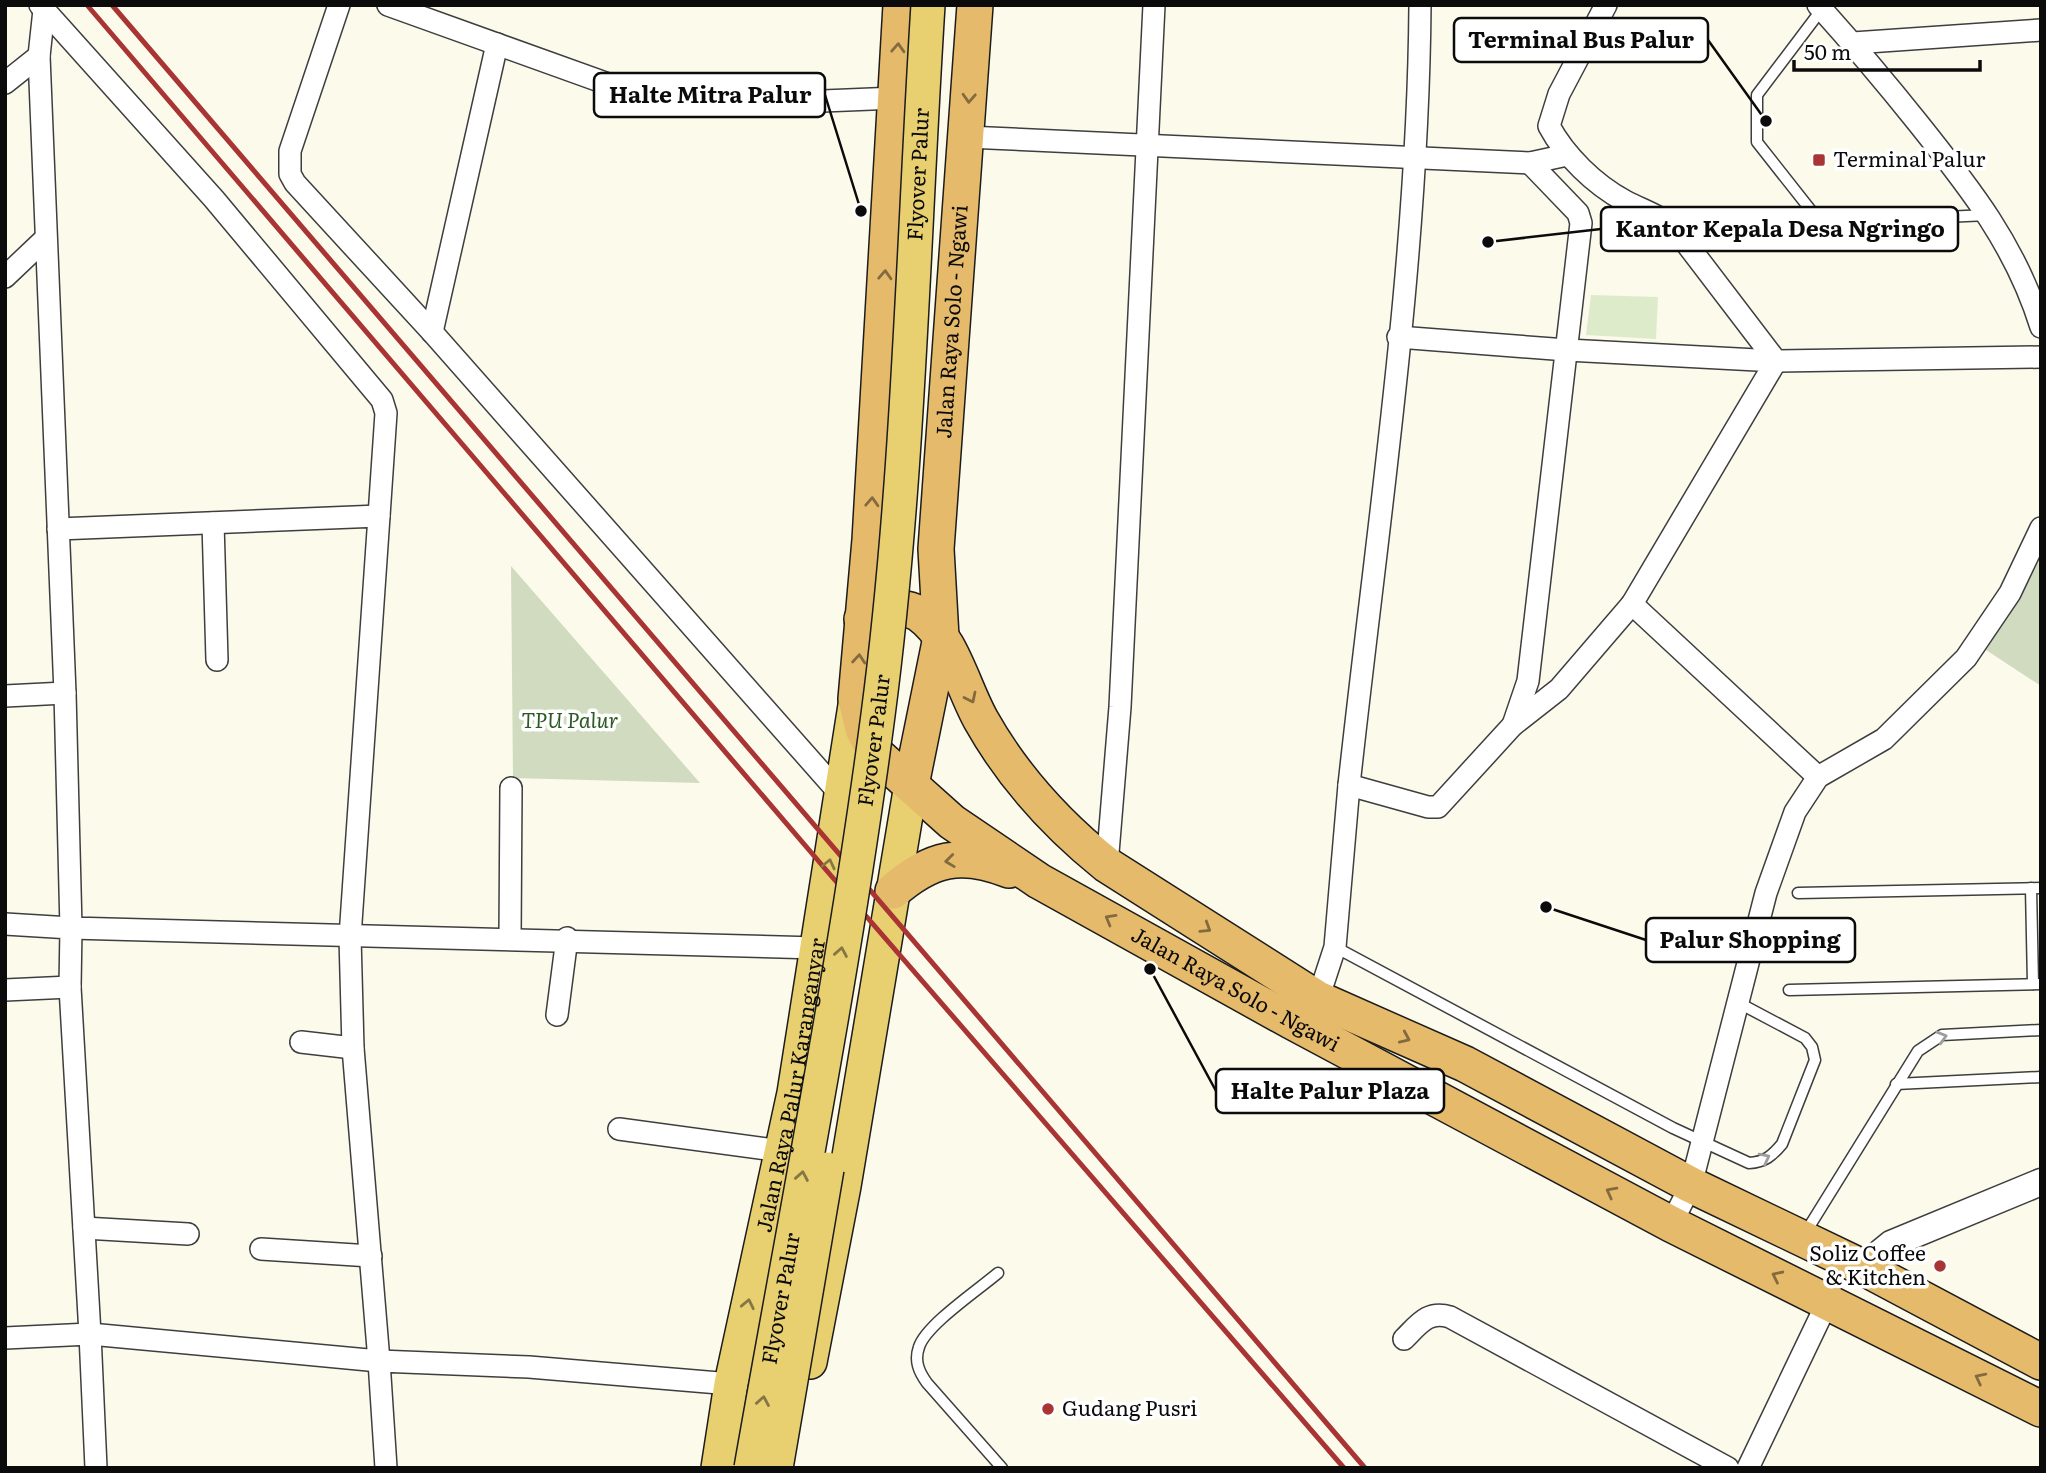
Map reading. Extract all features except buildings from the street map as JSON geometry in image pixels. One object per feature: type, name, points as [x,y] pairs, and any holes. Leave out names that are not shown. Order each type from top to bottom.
[{"type":"highway","name":"Jalan Raya Solo - Ngawi","points":[[901,5],[870,540],[856,699],[863,729],[876,754],[952,822],[1039,881],[1303,1028],[1671,1224],[2041,1409]]},
{"type":"highway","name":"Jalan Raya Solo - Ngawi","points":[[941,637],[936,549],[975,5]]},
{"type":"highway","points":[[870,540],[882,556],[904,563],[924,559],[936,549]]},
{"type":"highway","name":"Jalan Raya Solo - Ngawi","points":[[862,619],[880,611],[906,609],[920,615],[941,637],[981,720],[1017,776],[1068,832],[1107,865],[1318,999],[1465,1065],[1690,1185],[1868,1270],[2041,1362]]},
{"type":"highway","points":[[911,785],[941,637]]},
{"type":"highway","points":[[893,891],[920,869],[956,859],[995,864],[1039,881]]},
{"type":"main road","name":"Flyover Palur","points":[[751,1468],[856,867],[878,712],[900,497],[929,5]]},
{"type":"main road","name":"Flyover Palur","points":[[776,1468],[862,964],[909,626],[948,5]]},
{"type":"main road","name":"Jalan Raya Palur Karanganyar","points":[[718,1468],[731,1384],[794,1093],[856,699]]},
{"type":"main road","points":[[792,1468],[858,1106],[911,785]]},
{"type":"main road","points":[[794,1093],[802,1083],[816,1079],[838,1084],[858,1106]]},
{"type":"street","points":[[339,5],[290,151],[290,174],[301,191],[432,332],[841,795]]},
{"type":"street","points":[[388,5],[661,103],[699,106],[896,98]]},
{"type":"street","points":[[1107,865],[1120,707],[1145,146],[1154,5]]},
{"type":"street","points":[[1318,999],[1335,947],[1349,785],[1398,337],[1415,157],[1420,5]]},
{"type":"street","points":[[1606,5],[1551,112],[1549,126],[1567,155],[1619,197],[1673,226],[1776,361]]},
{"type":"street","points":[[1820,7],[1853,43],[1989,215],[2032,297],[2041,327]]},
{"type":"street","points":[[42,8],[39,57],[65,693],[70,987],[96,1468]]},
{"type":"street","points":[[42,8],[214,199],[382,400],[386,413],[350,937],[353,1048],[386,1468]]},
{"type":"street","points":[[1853,43],[2041,30]]},
{"type":"street","points":[[432,332],[496,44]]},
{"type":"street","points":[[5,83],[39,57]]},
{"type":"street","points":[[967,137],[1530,163],[1567,155]]},
{"type":"street","points":[[1513,725],[1528,681],[1581,223],[1578,213],[1530,163]]},
{"type":"street","points":[[5,277],[45,239]]},
{"type":"street","points":[[1398,337],[1567,351],[1776,361],[2041,357]]},
{"type":"street","points":[[1349,785],[1428,807],[1438,807],[1513,725],[1559,690],[1632,604],[1776,361]]},
{"type":"street","points":[[58,529],[379,516]]},
{"type":"street","points":[[213,523],[217,660]]},
{"type":"street","points":[[1671,1224],[1690,1185],[1737,1002],[1787,829],[1804,796],[1818,777],[1884,739],[1966,658],[2010,593],[2041,528]]},
{"type":"street","points":[[1632,604],[1818,777]]},
{"type":"street","points":[[5,696],[65,693]]},
{"type":"street","points":[[509,938],[511,788]]},
{"type":"street","points":[[5,925],[350,937],[567,939],[817,948]]},
{"type":"street","points":[[557,1015],[567,939]]},
{"type":"street","points":[[5,990],[70,987]]},
{"type":"street","points":[[302,1042],[353,1048]]},
{"type":"street","points":[[619,1129],[782,1151]]},
{"type":"street","points":[[1868,1270],[1875,1257],[1891,1244],[2041,1182]]},
{"type":"street","points":[[84,1228],[188,1234]]},
{"type":"street","points":[[261,1249],[371,1256]]},
{"type":"street","points":[[1748,1468],[1828,1301]]},
{"type":"street","points":[[1404,1339],[1425,1318],[1440,1314],[1450,1317],[1728,1468]]},
{"type":"street","points":[[5,1338],[89,1334],[379,1360],[529,1367],[731,1384]]},
{"type":"lane","points":[[1820,7],[1758,95],[1756,130],[1757,142],[1813,213],[1857,221],[1989,215]]},
{"type":"lane","points":[[1789,990],[2037,984],[2036,888],[1798,893]]},
{"type":"lane","points":[[1335,947],[1702,1143],[1749,1163],[1761,1162],[1773,1155],[1782,1144],[1815,1060],[1812,1047],[1805,1038],[1737,1002]]},
{"type":"lane","points":[[1802,1237],[1918,1051],[1942,1035],[2041,1030]]},
{"type":"lane","points":[[1896,1084],[2041,1077]]},
{"type":"lane","points":[[998,1273],[926,1335],[917,1359],[919,1372],[927,1383],[1002,1468]]},
{"type":"green space","points":[[1591,295],[1658,297],[1656,339],[1586,335]]},
{"type":"green space","points":[[2041,558],[2041,686],[1986,650]]},
{"type":"green space","name":"TPU Palur","points":[[511,566],[700,783],[513,778]]},
{"type":"railway","points":[[87,5],[827,871],[1344,1468]]},
{"type":"railway","points":[[112,5],[1365,1468]]},
{"type":"place","name":"Terminal Bus Palur","points":[[1766,121]]},
{"type":"place","name":"Terminal Palur","points":[[1819,160]]},
{"type":"place","name":"Halte Mitra Palur","points":[[861,211]]},
{"type":"place","name":"Kantor Kepala Desa Ngringo","points":[[1488,242]]},
{"type":"place","name":"Palur Shopping","points":[[1546,907]]},
{"type":"place","name":"Halte Palur Plaza","points":[[1150,969]]},
{"type":"place","name":"Soliz Coffee & Kitchen","points":[[1940,1266]]},
{"type":"place","name":"Gudang Pusri","points":[[1048,1409]]}]
